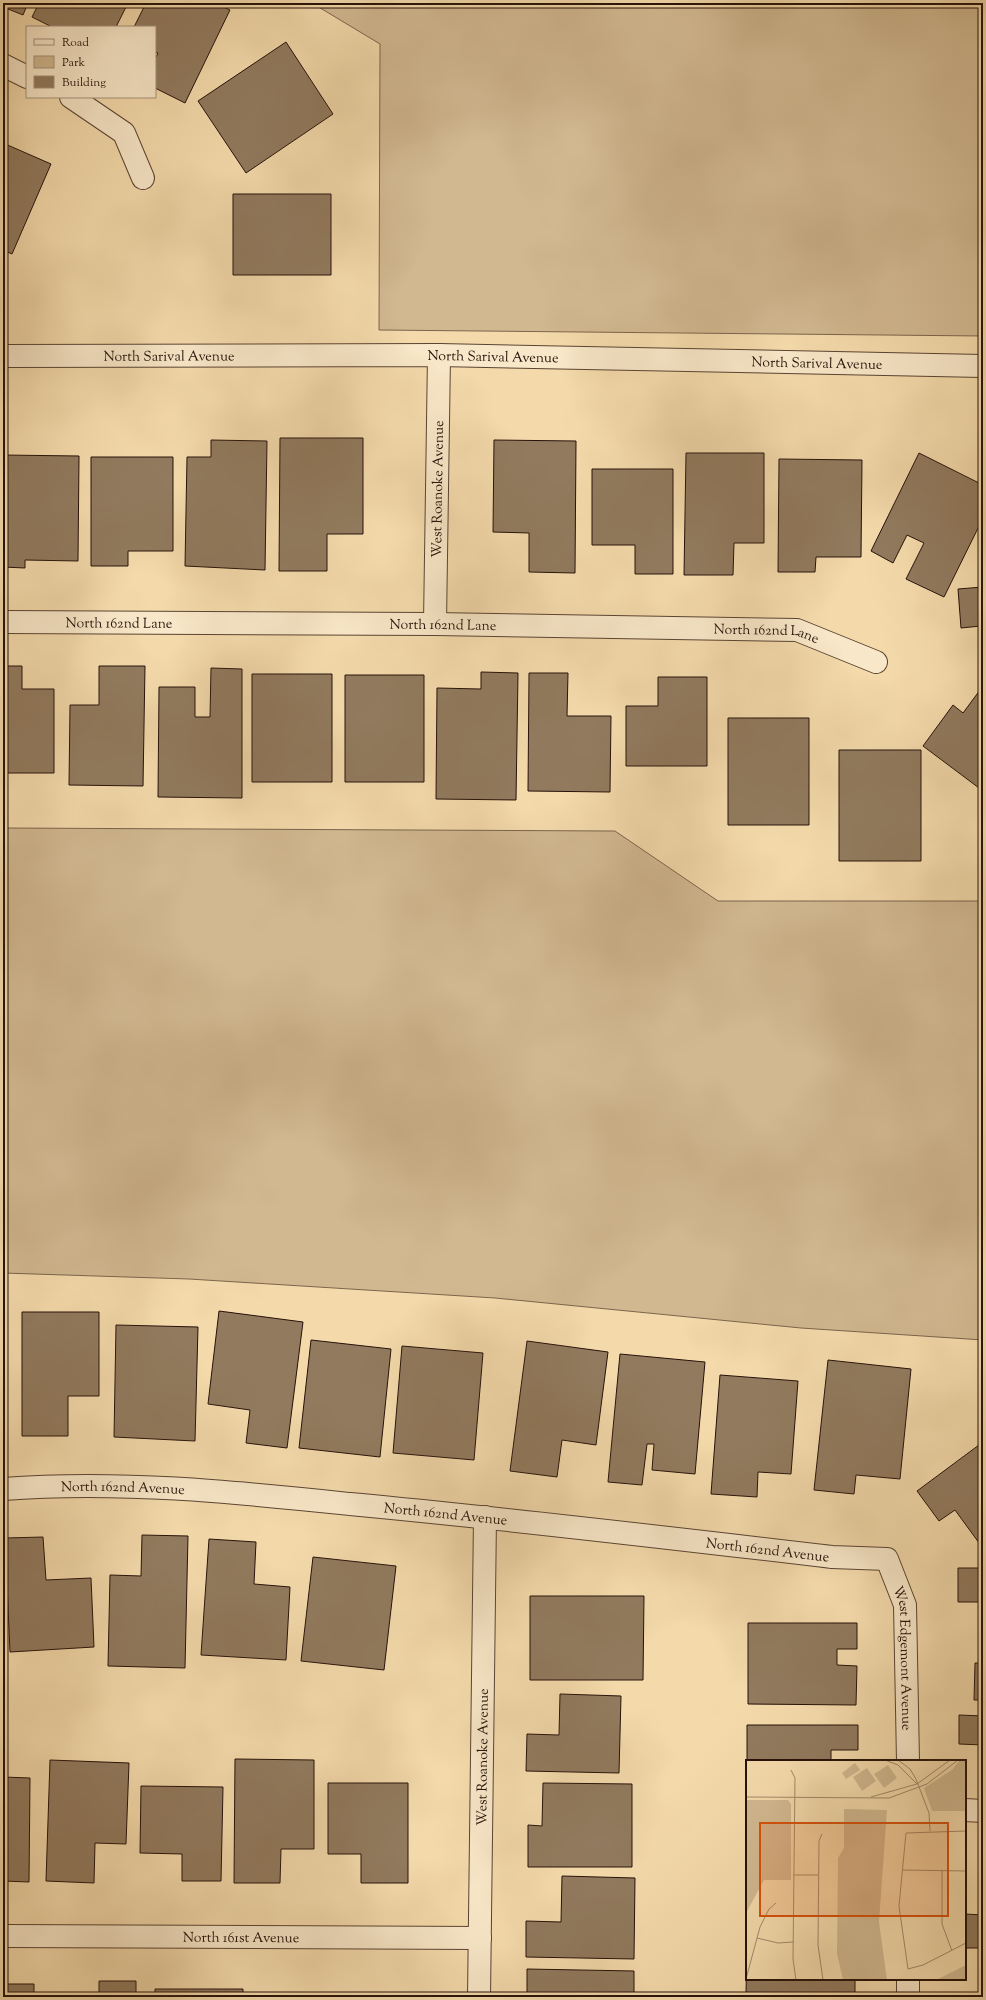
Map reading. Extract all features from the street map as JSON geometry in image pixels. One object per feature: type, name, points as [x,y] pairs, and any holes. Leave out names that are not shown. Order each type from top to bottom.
[{"type":"street","points":[[3,65],[26,76]]},
{"type":"street","points":[[72,98],[124,133],[142,178]]},
{"type":"street","name":"North Sarival Avenue","points":[[3,356],[439,355],[983,366]]},
{"type":"street","name":"West Roanoke Avenue","points":[[434,624],[439,355]]},
{"type":"street","name":"North 162nd Lane","points":[[3,622],[434,624],[796,630],[876,662]]},
{"type":"street","name":"North 162nd Avenue","points":[[3,1489],[109,1485],[195,1489],[485,1517],[832,1557],[887,1559]]},
{"type":"street","name":"West Roanoke Avenue","points":[[479,1997],[485,1517]]},
{"type":"street","name":"West Edgemont Avenue","points":[[887,1559],[905,1605],[908,1760]]},
{"type":"street","points":[[966,1810],[983,1811]]},
{"type":"street","name":"North 161st Avenue","points":[[3,1936],[480,1938]]},
{"type":"street","points":[[908,1980],[908,1997]]},
{"type":"green space","points":[[312,3],[983,3],[983,336],[379,330],[380,44]]},
{"type":"green space","points":[[3,828],[615,831],[718,901],[983,901],[983,1340],[801,1328],[495,1298],[189,1279],[3,1273]]},
{"type":"building","points":[[3,3],[28,3],[23,15],[3,7]]},
{"type":"building","points":[[39,3],[128,3],[116,26],[50,26],[32,17]]},
{"type":"building","points":[[146,3],[216,3],[230,10],[185,103],[156,88],[156,57],[158,53],[156,52],[156,26],[134,26]]},
{"type":"building","points":[[286,42],[333,114],[246,173],[198,101]]},
{"type":"building","points":[[3,143],[51,164],[12,254],[3,250]]},
{"type":"building","points":[[233,194],[331,194],[331,275],[233,275]]},
{"type":"building","points":[[280,438],[363,438],[363,534],[327,534],[327,571],[279,571]]},
{"type":"building","points":[[211,440],[267,441],[265,570],[185,566],[187,457],[211,457]]},
{"type":"building","points":[[494,440],[576,441],[575,573],[529,572],[529,533],[493,532]]},
{"type":"building","points":[[686,453],[764,453],[764,543],[734,543],[733,575],[684,575]]},
{"type":"building","points":[[919,453],[983,485],[983,518],[944,597],[906,579],[924,543],[907,535],[893,563],[871,551]]},
{"type":"building","points":[[3,455],[79,456],[78,561],[25,560],[25,568],[3,567]]},
{"type":"building","points":[[91,457],[173,457],[173,551],[128,551],[128,566],[91,566]]},
{"type":"building","points":[[779,459],[862,460],[861,557],[816,557],[815,572],[778,572]]},
{"type":"building","points":[[592,469],[673,469],[673,574],[635,574],[635,545],[592,545]]},
{"type":"building","points":[[983,587],[983,658],[981,626],[961,628],[958,589]]},
{"type":"building","points":[[3,666],[22,666],[22,689],[54,689],[54,773],[3,773]]},
{"type":"building","points":[[99,666],[145,666],[143,786],[69,785],[70,705],[99,705]]},
{"type":"building","points":[[211,668],[242,669],[242,798],[158,797],[159,687],[195,687],[195,717],[210,717]]},
{"type":"building","points":[[481,672],[518,673],[516,800],[436,799],[437,688],[481,689]]},
{"type":"building","points":[[529,673],[568,673],[567,716],[611,716],[610,792],[528,791]]},
{"type":"building","points":[[252,674],[332,674],[332,782],[252,782]]},
{"type":"building","points":[[345,675],[424,675],[424,782],[345,782]]},
{"type":"building","points":[[658,677],[707,677],[707,766],[626,766],[626,706],[658,706]]},
{"type":"building","points":[[983,686],[983,791],[923,746],[953,705],[963,713]]},
{"type":"building","points":[[728,718],[809,718],[809,825],[728,825]]},
{"type":"building","points":[[839,750],[921,750],[921,861],[839,861]]},
{"type":"building","points":[[219,1311],[303,1322],[287,1448],[246,1443],[250,1410],[208,1404]]},
{"type":"building","points":[[22,1312],[99,1312],[99,1396],[68,1396],[68,1436],[22,1436]]},
{"type":"building","points":[[116,1325],[198,1327],[195,1441],[114,1437]]},
{"type":"building","points":[[311,1340],[391,1349],[380,1457],[299,1448]]},
{"type":"building","points":[[527,1341],[608,1352],[596,1445],[562,1440],[557,1477],[510,1471]]},
{"type":"building","points":[[402,1346],[483,1353],[474,1460],[393,1453]]},
{"type":"building","points":[[620,1354],[705,1362],[695,1474],[652,1470],[654,1444],[647,1444],[642,1485],[608,1482]]},
{"type":"building","points":[[828,1360],[911,1369],[900,1479],[856,1475],[854,1494],[814,1490]]},
{"type":"building","points":[[720,1375],[798,1381],[791,1474],[758,1472],[757,1497],[711,1494]]},
{"type":"building","points":[[3,1376],[7,1434],[3,1434]]},
{"type":"building","points":[[983,1442],[982,1547],[955,1510],[939,1521],[917,1491]]},
{"type":"building","points":[[142,1535],[188,1536],[185,1668],[108,1666],[110,1575],[141,1576]]},
{"type":"building","points":[[43,1537],[46,1580],[91,1578],[94,1647],[10,1652],[5,1538]]},
{"type":"building","points":[[209,1539],[256,1542],[254,1584],[290,1587],[286,1660],[201,1655]]},
{"type":"building","points":[[313,1557],[396,1566],[384,1670],[301,1661]]},
{"type":"building","points":[[958,1568],[983,1568],[983,1648],[981,1648],[981,1602],[958,1602]]},
{"type":"building","points":[[530,1596],[644,1596],[643,1680],[530,1680]]},
{"type":"building","points":[[748,1623],[857,1623],[857,1649],[837,1649],[837,1665],[857,1666],[856,1705],[748,1704]]},
{"type":"building","points":[[975,1663],[983,1663],[983,1700],[974,1700]]},
{"type":"building","points":[[560,1694],[621,1696],[619,1773],[526,1771],[527,1734],[559,1735]]},
{"type":"building","points":[[959,1715],[983,1716],[983,1745],[959,1744]]},
{"type":"building","points":[[747,1725],[858,1725],[858,1750],[831,1750],[831,1760],[747,1760]]},
{"type":"building","points":[[235,1759],[314,1760],[314,1849],[281,1849],[280,1883],[234,1883]]},
{"type":"building","points":[[50,1760],[129,1763],[126,1844],[95,1843],[94,1883],[46,1881]]},
{"type":"building","points":[[3,1777],[30,1778],[29,1882],[3,1881]]},
{"type":"building","points":[[328,1783],[408,1783],[408,1883],[361,1883],[361,1854],[328,1854]]},
{"type":"building","points":[[543,1783],[632,1784],[632,1867],[528,1867],[528,1825],[542,1826]]},
{"type":"building","points":[[141,1786],[223,1787],[221,1881],[182,1881],[182,1854],[140,1853]]},
{"type":"building","points":[[562,1876],[635,1878],[634,1959],[526,1957],[526,1921],[561,1922]]},
{"type":"building","points":[[966,1914],[983,1915],[983,1948],[966,1948]]},
{"type":"building","points":[[527,1969],[634,1971],[634,1997],[527,1997]]},
{"type":"building","points":[[746,1980],[855,1980],[855,1996],[746,1993]]},
{"type":"building","points":[[99,1981],[136,1981],[136,1997],[99,1997]]},
{"type":"building","points":[[3,1984],[34,1984],[34,1997],[3,1997]]},
{"type":"building","points":[[155,1989],[243,1989],[243,1997],[155,1997]]}]
